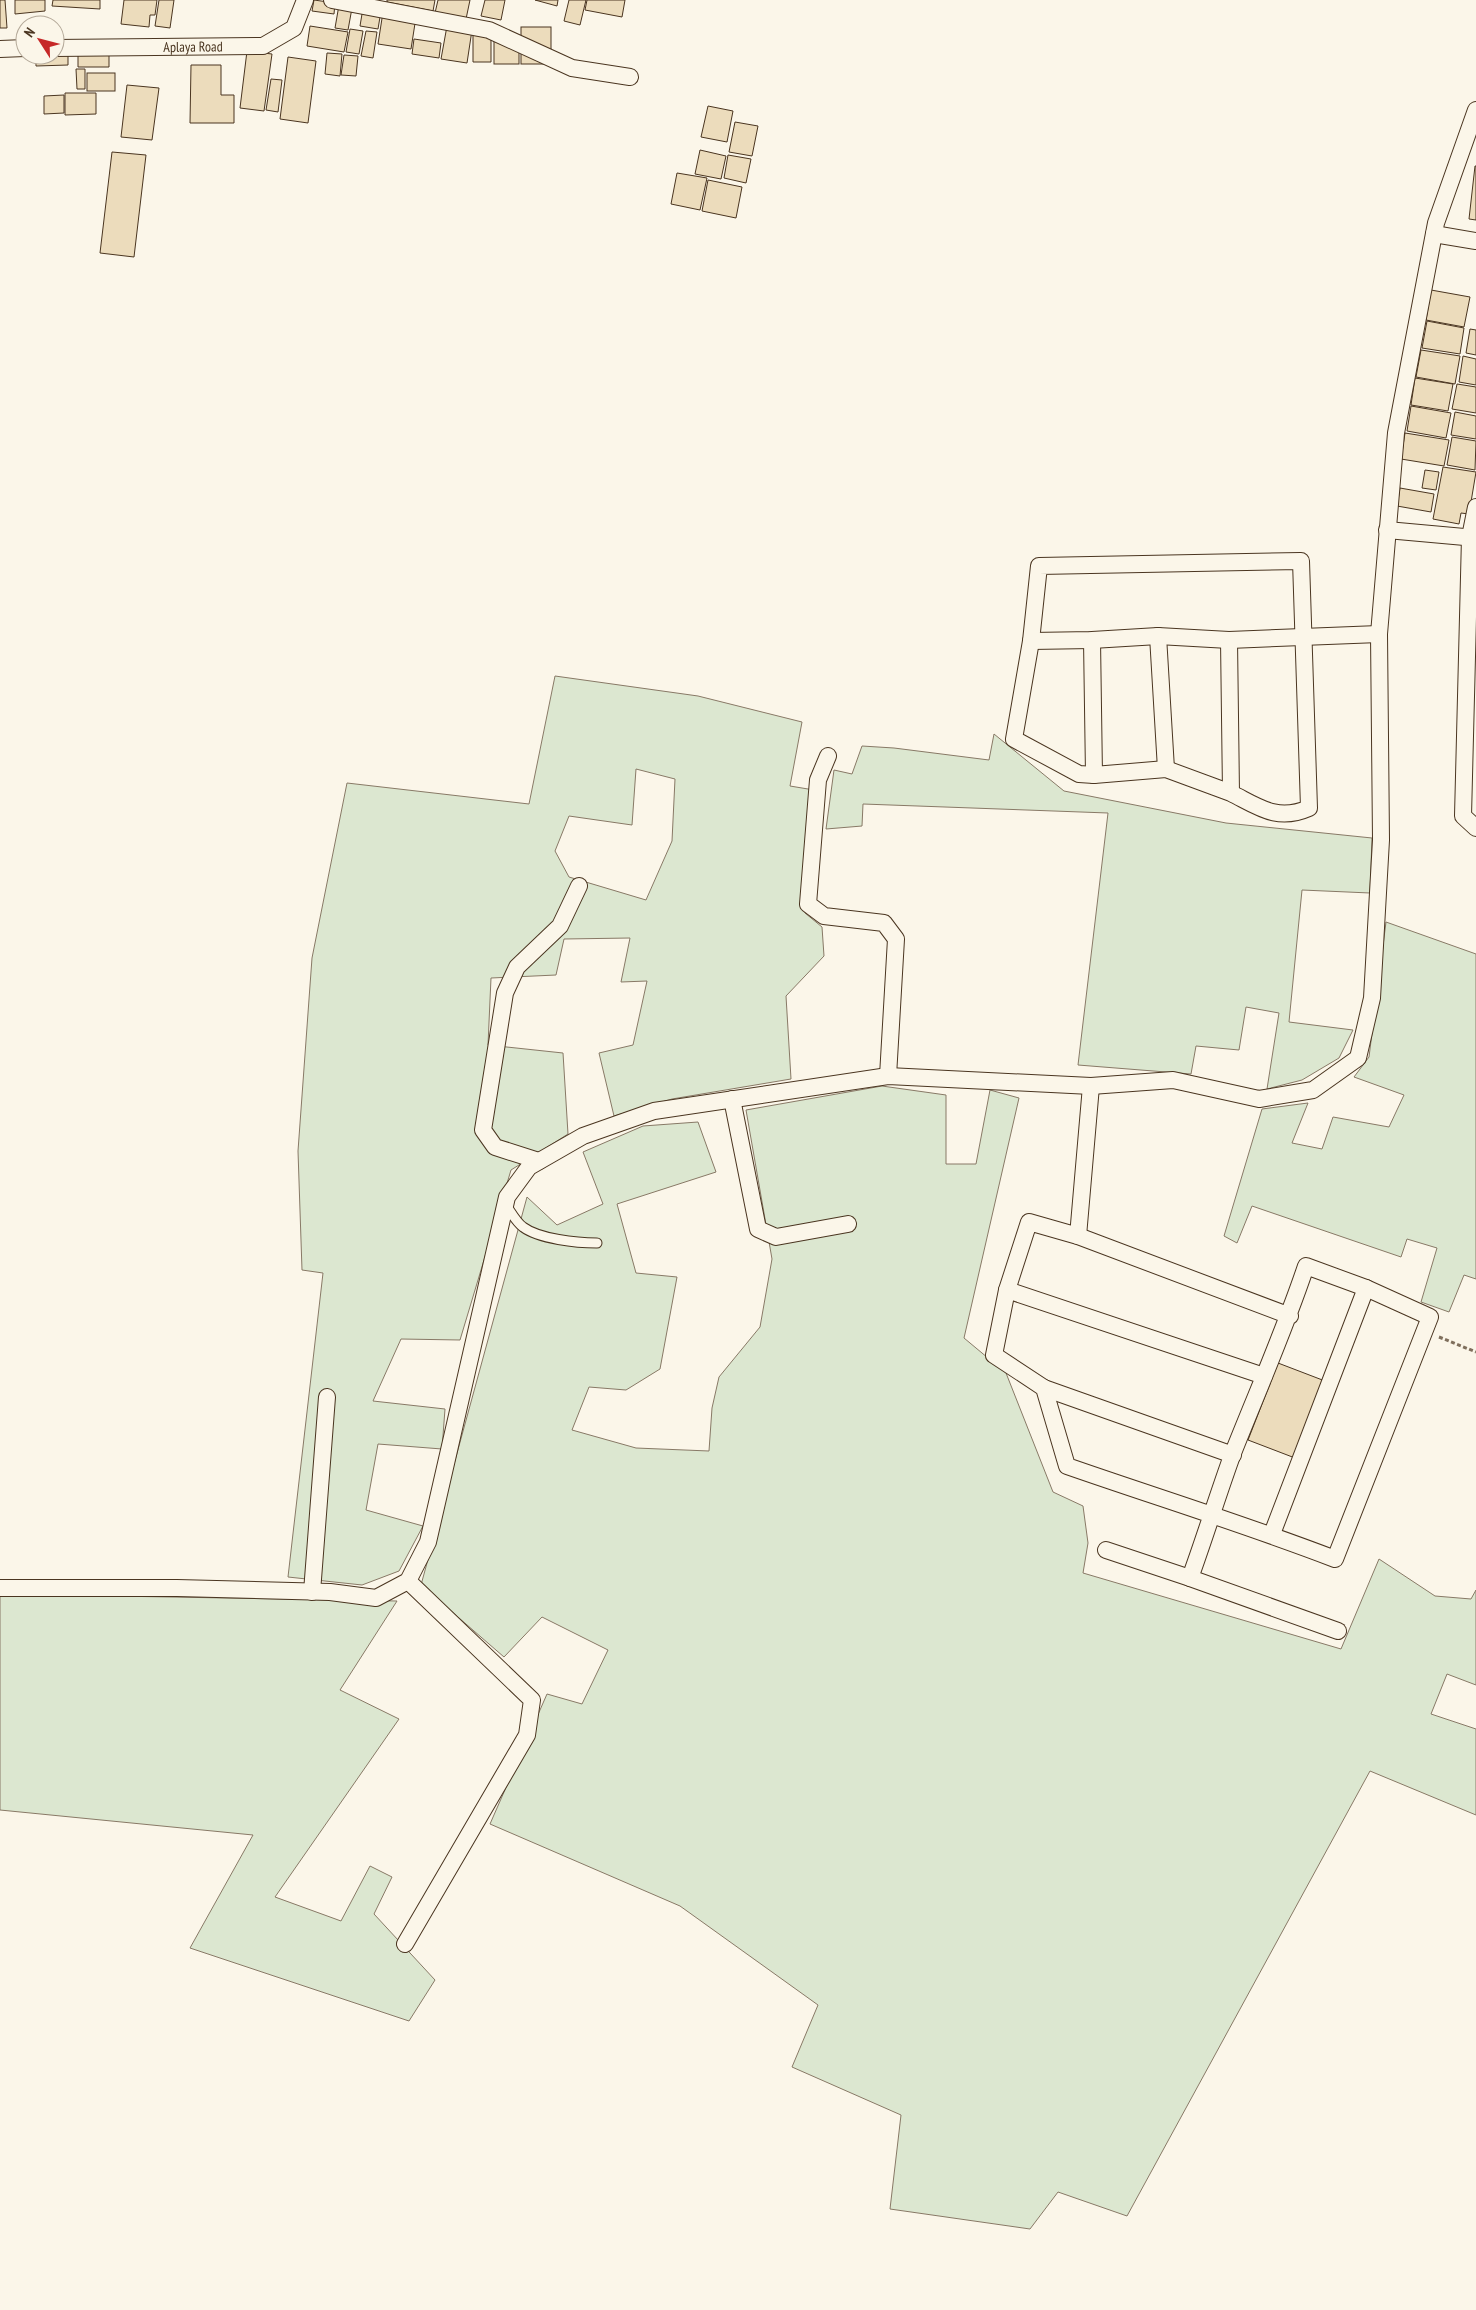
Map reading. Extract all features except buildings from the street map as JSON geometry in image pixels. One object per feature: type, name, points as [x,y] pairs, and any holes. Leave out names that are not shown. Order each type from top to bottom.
[{"type":"street","name":"Aplaya Road","points":[[65,48],[263,46],[294,28],[305,0]]},
{"type":"street","points":[[332,0],[489,30],[572,68],[630,78]]},
{"type":"street","points":[[0,49],[15,48]]},
{"type":"street","points":[[0,1588],[177,1588],[312,1592],[376,1598],[408,1581],[428,1542],[507,1197],[529,1167],[583,1136],[654,1111],[888,1076],[1091,1086],[1173,1080],[1259,1099],[1313,1090],[1358,1058],[1372,998],[1382,840],[1379,634],[1396,433],[1438,217],[1476,110]]},
{"type":"street","points":[[1434,234],[1476,242]]},
{"type":"street","points":[[1476,507],[1473,538],[1463,816],[1476,828]]},
{"type":"street","points":[[1387,530],[1473,538]]},
{"type":"street","points":[[1301,561],[1309,808],[1300,812],[1273,814],[1231,794],[1166,768],[1094,775],[1079,774],[1014,739],[1031,641],[1039,566],[1301,561]]},
{"type":"street","points":[[1031,641],[1158,636],[1229,640],[1379,634]]},
{"type":"street","points":[[1158,636],[1166,768]]},
{"type":"street","points":[[1092,640],[1094,775]]},
{"type":"street","points":[[1229,640],[1231,794]]},
{"type":"street","points":[[828,756],[818,780],[808,904],[824,916],[884,923],[896,939],[888,1076]]},
{"type":"street","points":[[539,1161],[495,1147],[483,1130],[505,993],[517,967],[560,926],[579,886]]},
{"type":"street","points":[[1078,1236],[1091,1086]]},
{"type":"street","points":[[732,1099],[758,1229],[776,1237],[848,1224]]},
{"type":"street","points":[[1233,1455],[1044,1388],[994,1355],[1007,1290],[1030,1222],[1078,1236],[1290,1316]]},
{"type":"street","points":[[1044,1388],[1066,1466],[1213,1516],[1272,1534],[1335,1559],[1430,1317],[1366,1288],[1306,1266],[1290,1316],[1233,1455],[1213,1516],[1190,1578]]},
{"type":"street","points":[[1272,1534],[1366,1288]]},
{"type":"street","points":[[1007,1290],[1264,1376]]},
{"type":"street","points":[[312,1592],[327,1397]]},
{"type":"street","points":[[1106,1550],[1338,1631]]},
{"type":"street","points":[[405,1944],[527,1735],[532,1700],[408,1581]]},
{"type":"lane","points":[[505,1205],[522,1227],[539,1235],[597,1244]]},
{"type":"path","points":[[1424,1331],[1476,1352]]},
{"type":"green space","points":[[555,676],[698,696],[802,722],[790,786],[814,790],[805,913],[822,927],[824,956],[786,996],[791,1079],[672,1099],[614,1116],[599,1053],[633,1045],[647,981],[621,982],[630,938],[564,939],[556,975],[491,978],[488,1045],[563,1053],[568,1134],[511,1170],[460,1340],[401,1339],[373,1401],[445,1409],[442,1449],[378,1444],[366,1510],[423,1526],[399,1571],[362,1585],[288,1577],[323,1273],[302,1270],[298,1151],[312,958],[347,783],[529,804]],"holes":[[[636,769],[675,779],[672,841],[646,900],[569,877],[555,851],[569,816],[632,825]]]},
{"type":"green space","points":[[994,734],[1064,791],[1226,823],[1372,838],[1370,893],[1302,890],[1289,1022],[1353,1030],[1339,1058],[1302,1080],[1267,1089],[1279,1013],[1246,1007],[1239,1050],[1196,1046],[1191,1074],[1078,1065],[1108,813],[863,804],[862,826],[826,829],[834,770],[852,774],[862,746],[894,748],[989,760]]},
{"type":"green space","points":[[1386,922],[1476,954],[1476,1279],[1464,1275],[1449,1312],[1421,1302],[1437,1248],[1407,1239],[1401,1257],[1252,1206],[1237,1243],[1224,1236],[1262,1109],[1308,1103],[1292,1143],[1322,1149],[1333,1117],[1389,1127],[1404,1095],[1354,1077],[1369,1057]]},
{"type":"green space","points":[[882,1086],[946,1095],[946,1164],[976,1164],[990,1090],[1019,1098],[964,1338],[1006,1373],[1053,1492],[1083,1506],[1088,1543],[1083,1573],[1341,1649],[1379,1559],[1435,1596],[1471,1599],[1476,1590],[1476,1685],[1447,1674],[1431,1714],[1476,1729],[1476,1815],[1370,1771],[1127,2216],[1058,2192],[1030,2229],[890,2209],[901,2115],[792,2067],[818,2005],[680,1906],[490,1824],[547,1694],[582,1704],[608,1650],[542,1617],[504,1657],[421,1585],[527,1197],[557,1225],[603,1204],[583,1152],[643,1126],[698,1122],[716,1172],[617,1204],[636,1273],[677,1277],[660,1369],[626,1390],[589,1387],[572,1430],[636,1448],[709,1451],[712,1408],[719,1377],[760,1327],[772,1259],[746,1110]]},
{"type":"green space","points":[[0,1594],[397,1601],[340,1690],[399,1719],[275,1897],[341,1921],[370,1866],[392,1877],[374,1914],[435,1980],[409,2021],[190,1948],[253,1835],[0,1810]]}]
